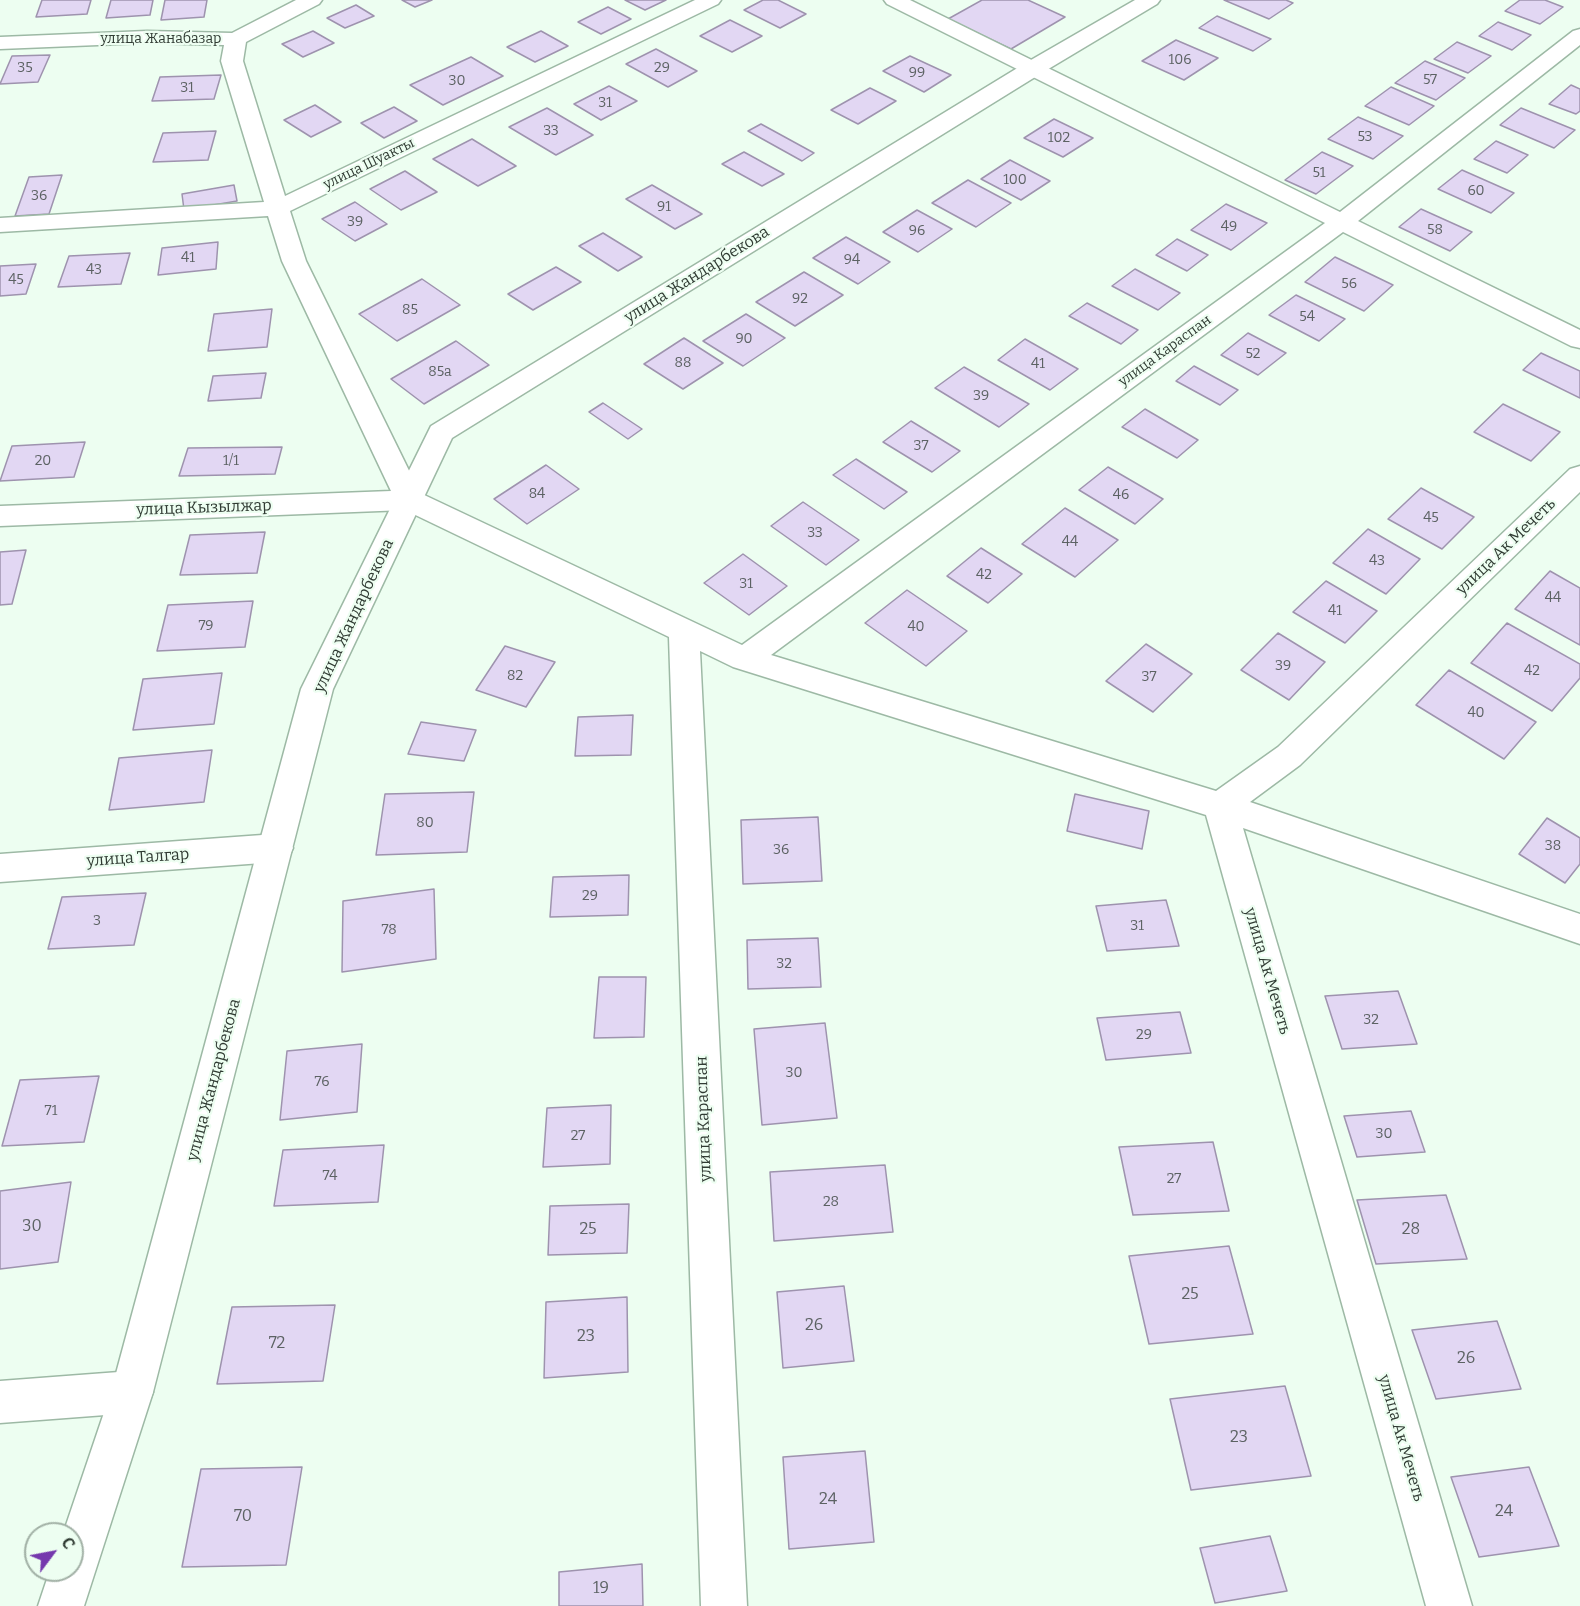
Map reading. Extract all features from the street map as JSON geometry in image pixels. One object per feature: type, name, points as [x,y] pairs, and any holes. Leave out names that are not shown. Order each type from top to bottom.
[{"type":"street","name":"улица Жанабазар","points":[[0,43],[147,37],[236,39],[312,0]]},
{"type":"street","name":"улица Шуакты","points":[[0,225],[278,208],[711,0]]},
{"type":"street","points":[[894,0],[1580,340]]},
{"type":"street","name":"улица Жандарбекова","points":[[61,1606],[132,1392],[317,689],[441,432],[1032,69],[1150,0]]},
{"type":"street","name":"улица Караспан","points":[[744,659],[1342,222],[1580,35]]},
{"type":"street","points":[[236,39],[232,61],[294,261],[409,500],[744,659],[1220,806],[1580,929]]},
{"type":"street","name":"улица Ак Мечеть","points":[[1449,1606],[1220,806],[1289,756],[1580,476]]},
{"type":"street","name":"улица Кызылжар","points":[[0,516],[409,500]]},
{"type":"street","name":"улица Караспан","points":[[684,632],[724,1606]]},
{"type":"street","name":"улица Талгар","points":[[0,868],[276,848]]},
{"type":"street","points":[[0,1402],[132,1392]]},
{"type":"building","points":[[42,0],[91,0],[87,14],[36,17]]},
{"type":"building","points":[[111,0],[153,0],[150,15],[106,18]]},
{"type":"building","points":[[165,0],[207,0],[204,17],[161,20]]},
{"type":"building","points":[[402,0],[432,0],[415,7]]},
{"type":"building","points":[[625,0],[666,0],[645,10]]},
{"type":"building","points":[[763,0],[778,0],[806,14],[780,28],[744,10]]},
{"type":"building","points":[[982,0],[1028,0],[1065,17],[1011,49],[948,19]]},
{"type":"building","points":[[1224,0],[1286,0],[1293,3],[1269,19]]},
{"type":"building","points":[[1520,0],[1545,0],[1563,7],[1540,24],[1505,11]]},
{"type":"building","points":[[356,5],[374,16],[345,28],[327,18]]},
{"type":"building","points":[[608,7],[631,19],[601,34],[578,22]]},
{"type":"building","points":[[1217,16],[1271,39],[1253,51],[1199,28]]},
{"type":"building","points":[[730,20],[762,36],[732,52],[700,36]]},
{"type":"building","points":[[1498,22],[1531,35],[1512,50],[1479,36]]},
{"type":"building","points":[[313,31],[334,43],[303,57],[282,44]]},
{"type":"building","points":[[541,31],[568,46],[535,62],[507,47]]},
{"type":"building","points":[[1176,40],[1218,58],[1184,80],[1142,61]]},
{"type":"building","points":[[1457,42],[1491,56],[1468,73],[1434,59]]},
{"type":"building","points":[[656,49],[697,71],[668,87],[626,64]]},
{"type":"building","points":[[50,55],[38,82],[0,84],[12,56]]},
{"type":"building","points":[[910,56],[951,75],[924,92],[883,71]]},
{"type":"building","points":[[471,57],[503,76],[443,105],[410,85]]},
{"type":"building","points":[[1425,61],[1465,78],[1436,100],[1395,83]]},
{"type":"building","points":[[221,75],[214,99],[152,101],[160,77]]},
{"type":"building","points":[[1571,85],[1580,89],[1580,111],[1576,114],[1549,104]]},
{"type":"building","points":[[609,86],[637,101],[601,120],[574,104]]},
{"type":"building","points":[[1391,87],[1434,106],[1409,125],[1365,106]]},
{"type":"building","points":[[870,88],[896,101],[858,124],[831,110]]},
{"type":"building","points":[[315,105],[341,122],[311,137],[284,120]]},
{"type":"building","points":[[394,107],[417,121],[384,138],[361,123]]},
{"type":"building","points":[[547,108],[593,135],[556,155],[509,127]]},
{"type":"building","points":[[1521,108],[1575,130],[1554,148],[1500,125]]},
{"type":"building","points":[[1358,117],[1403,136],[1373,159],[1328,139]]},
{"type":"building","points":[[1054,119],[1093,138],[1063,157],[1024,138]]},
{"type":"building","points":[[761,124],[814,153],[802,161],[748,131]]},
{"type":"building","points":[[216,131],[208,160],[153,162],[163,133]]},
{"type":"building","points":[[472,139],[516,166],[478,186],[433,159]]},
{"type":"building","points":[[1496,141],[1528,155],[1507,173],[1474,159]]},
{"type":"building","points":[[744,152],[784,174],[762,186],[722,164]]},
{"type":"building","points":[[1322,152],[1353,166],[1316,194],[1285,180]]},
{"type":"building","points":[[1010,160],[1050,181],[1021,200],[981,179]]},
{"type":"building","points":[[1462,170],[1514,193],[1491,213],[1438,189]]},
{"type":"building","points":[[405,171],[437,192],[401,210],[370,189]]},
{"type":"building","points":[[62,175],[49,214],[15,216],[29,177]]},
{"type":"building","points":[[968,180],[1011,203],[976,227],[932,203]]},
{"type":"building","points":[[234,185],[237,201],[184,210],[182,194]]},
{"type":"building","points":[[652,185],[702,214],[675,229],[626,199]]},
{"type":"building","points":[[355,202],[387,224],[355,241],[322,219]]},
{"type":"building","points":[[1226,204],[1267,223],[1231,250],[1191,230]]},
{"type":"building","points":[[1421,209],[1472,232],[1450,251],[1399,227]]},
{"type":"building","points":[[917,210],[952,229],[918,252],[883,232]]},
{"type":"building","points":[[603,233],[642,257],[618,271],[579,246]]},
{"type":"building","points":[[846,237],[890,262],[858,284],[813,258]]},
{"type":"building","points":[[1177,239],[1208,255],[1187,271],[1156,255]]},
{"type":"building","points":[[218,242],[216,269],[158,275],[162,248]]},
{"type":"building","points":[[130,253],[121,284],[58,287],[69,256]]},
{"type":"building","points":[[1335,257],[1393,285],[1364,311],[1305,282]]},
{"type":"building","points":[[36,264],[26,294],[0,296],[0,266]]},
{"type":"building","points":[[556,267],[581,282],[533,310],[508,294]]},
{"type":"building","points":[[1135,269],[1180,293],[1158,310],[1112,286]]},
{"type":"building","points":[[804,272],[843,295],[795,326],[756,302]]},
{"type":"building","points":[[422,279],[460,305],[397,341],[359,314]]},
{"type":"building","points":[[1296,295],[1345,319],[1319,341],[1269,315]]},
{"type":"building","points":[[1087,303],[1138,330],[1121,344],[1069,316]]},
{"type":"building","points":[[272,309],[267,347],[208,351],[214,314]]},
{"type":"building","points":[[746,314],[785,338],[743,366],[703,341]]},
{"type":"building","points":[[1248,333],[1286,353],[1258,375],[1221,355]]},
{"type":"building","points":[[684,338],[723,363],[683,389],[644,364]]},
{"type":"building","points":[[1025,339],[1078,369],[1050,390],[998,360]]},
{"type":"building","points":[[456,341],[489,365],[424,404],[391,379]]},
{"type":"building","points":[[1541,353],[1580,371],[1580,398],[1523,370]]},
{"type":"building","points":[[1194,366],[1238,390],[1220,405],[1176,381]]},
{"type":"building","points":[[964,367],[1029,404],[999,427],[935,388]]},
{"type":"building","points":[[266,373],[261,398],[208,401],[213,376]]},
{"type":"building","points":[[603,403],[642,429],[628,439],[589,412]]},
{"type":"building","points":[[1503,404],[1560,432],[1531,461],[1474,432]]},
{"type":"building","points":[[1145,409],[1198,440],[1177,458],[1122,427]]},
{"type":"building","points":[[911,421],[960,451],[932,472],[883,442]]},
{"type":"building","points":[[85,442],[74,477],[0,481],[12,446]]},
{"type":"building","points":[[282,447],[275,474],[179,476],[188,448]]},
{"type":"building","points":[[856,459],[907,492],[884,509],[833,475]]},
{"type":"building","points":[[546,465],[579,489],[527,524],[494,499]]},
{"type":"building","points":[[1108,467],[1163,499],[1135,524],[1079,490]]},
{"type":"building","points":[[1421,488],[1474,517],[1442,549],[1388,519]]},
{"type":"building","points":[[803,502],[859,540],[826,565],[771,526]]},
{"type":"building","points":[[1065,508],[1118,540],[1075,577],[1022,544]]},
{"type":"building","points":[[1368,529],[1420,559],[1386,594],[1333,563]]},
{"type":"building","points":[[265,532],[257,573],[180,575],[190,535]]},
{"type":"building","points":[[981,548],[1022,574],[988,603],[947,576]]},
{"type":"building","points":[[26,550],[12,604],[0,605],[0,552]]},
{"type":"building","points":[[743,554],[787,586],[749,615],[704,583]]},
{"type":"building","points":[[1550,571],[1580,588],[1580,645],[1515,609]]},
{"type":"building","points":[[1326,581],[1377,611],[1345,643],[1293,612]]},
{"type":"building","points":[[907,590],[967,631],[926,666],[865,623]]},
{"type":"building","points":[[253,601],[245,647],[157,651],[168,605]]},
{"type":"building","points":[[1507,623],[1580,664],[1580,678],[1552,711],[1471,663]]},
{"type":"building","points":[[1278,633],[1325,662],[1289,700],[1241,670]]},
{"type":"building","points":[[1146,644],[1192,674],[1153,712],[1106,681]]},
{"type":"building","points":[[505,646],[555,662],[526,707],[476,690]]},
{"type":"building","points":[[1449,670],[1536,722],[1504,759],[1416,705]]},
{"type":"building","points":[[222,673],[214,724],[133,730],[143,679]]},
{"type":"building","points":[[633,715],[631,755],[575,756],[578,717]]},
{"type":"building","points":[[421,722],[476,730],[464,761],[408,754]]},
{"type":"building","points":[[212,750],[204,802],[109,810],[119,758]]},
{"type":"building","points":[[474,792],[467,852],[376,855],[385,794]]},
{"type":"building","points":[[1075,794],[1149,811],[1142,849],[1067,831]]},
{"type":"building","points":[[818,817],[822,881],[743,884],[741,820]]},
{"type":"building","points":[[1547,818],[1580,838],[1580,864],[1565,883],[1519,854]]},
{"type":"building","points":[[629,875],[628,915],[550,917],[553,877]]},
{"type":"building","points":[[434,889],[436,959],[342,972],[343,901]]},
{"type":"building","points":[[146,893],[134,945],[48,949],[62,897]]},
{"type":"building","points":[[1166,900],[1179,946],[1107,951],[1096,906]]},
{"type":"building","points":[[818,938],[821,987],[748,989],[747,940]]},
{"type":"building","points":[[599,977],[646,977],[644,1037],[594,1038]]},
{"type":"building","points":[[1398,991],[1417,1044],[1342,1049],[1325,996]]},
{"type":"building","points":[[1180,1012],[1191,1053],[1106,1060],[1097,1018]]},
{"type":"building","points":[[825,1023],[837,1118],[762,1125],[754,1029]]},
{"type":"building","points":[[362,1044],[357,1112],[280,1120],[287,1051]]},
{"type":"building","points":[[99,1076],[84,1142],[2,1146],[20,1080]]},
{"type":"building","points":[[611,1105],[610,1164],[543,1167],[547,1108]]},
{"type":"building","points":[[1411,1111],[1425,1152],[1357,1157],[1344,1116]]},
{"type":"building","points":[[1213,1142],[1229,1211],[1133,1215],[1119,1147]]},
{"type":"building","points":[[384,1145],[378,1202],[274,1206],[283,1150]]},
{"type":"building","points":[[885,1165],[893,1232],[774,1241],[770,1172]]},
{"type":"building","points":[[71,1182],[58,1262],[0,1269],[0,1191]]},
{"type":"building","points":[[1446,1195],[1467,1259],[1376,1264],[1357,1200]]},
{"type":"building","points":[[629,1204],[627,1253],[548,1255],[550,1206]]},
{"type":"building","points":[[1229,1246],[1253,1334],[1149,1344],[1129,1256]]},
{"type":"building","points":[[844,1286],[854,1361],[783,1368],[777,1292]]},
{"type":"building","points":[[627,1297],[628,1372],[544,1378],[546,1302]]},
{"type":"building","points":[[335,1305],[323,1381],[217,1384],[232,1307]]},
{"type":"building","points":[[1497,1321],[1521,1389],[1436,1399],[1412,1330]]},
{"type":"building","points":[[1285,1386],[1311,1476],[1191,1490],[1170,1399]]},
{"type":"building","points":[[865,1451],[874,1542],[789,1549],[783,1457]]},
{"type":"building","points":[[302,1467],[286,1565],[182,1567],[201,1469]]},
{"type":"building","points":[[1529,1467],[1559,1546],[1479,1557],[1451,1477]]},
{"type":"building","points":[[1270,1536],[1287,1591],[1215,1603],[1200,1548]]},
{"type":"building","points":[[642,1564],[643,1606],[559,1606],[559,1572]]}]
